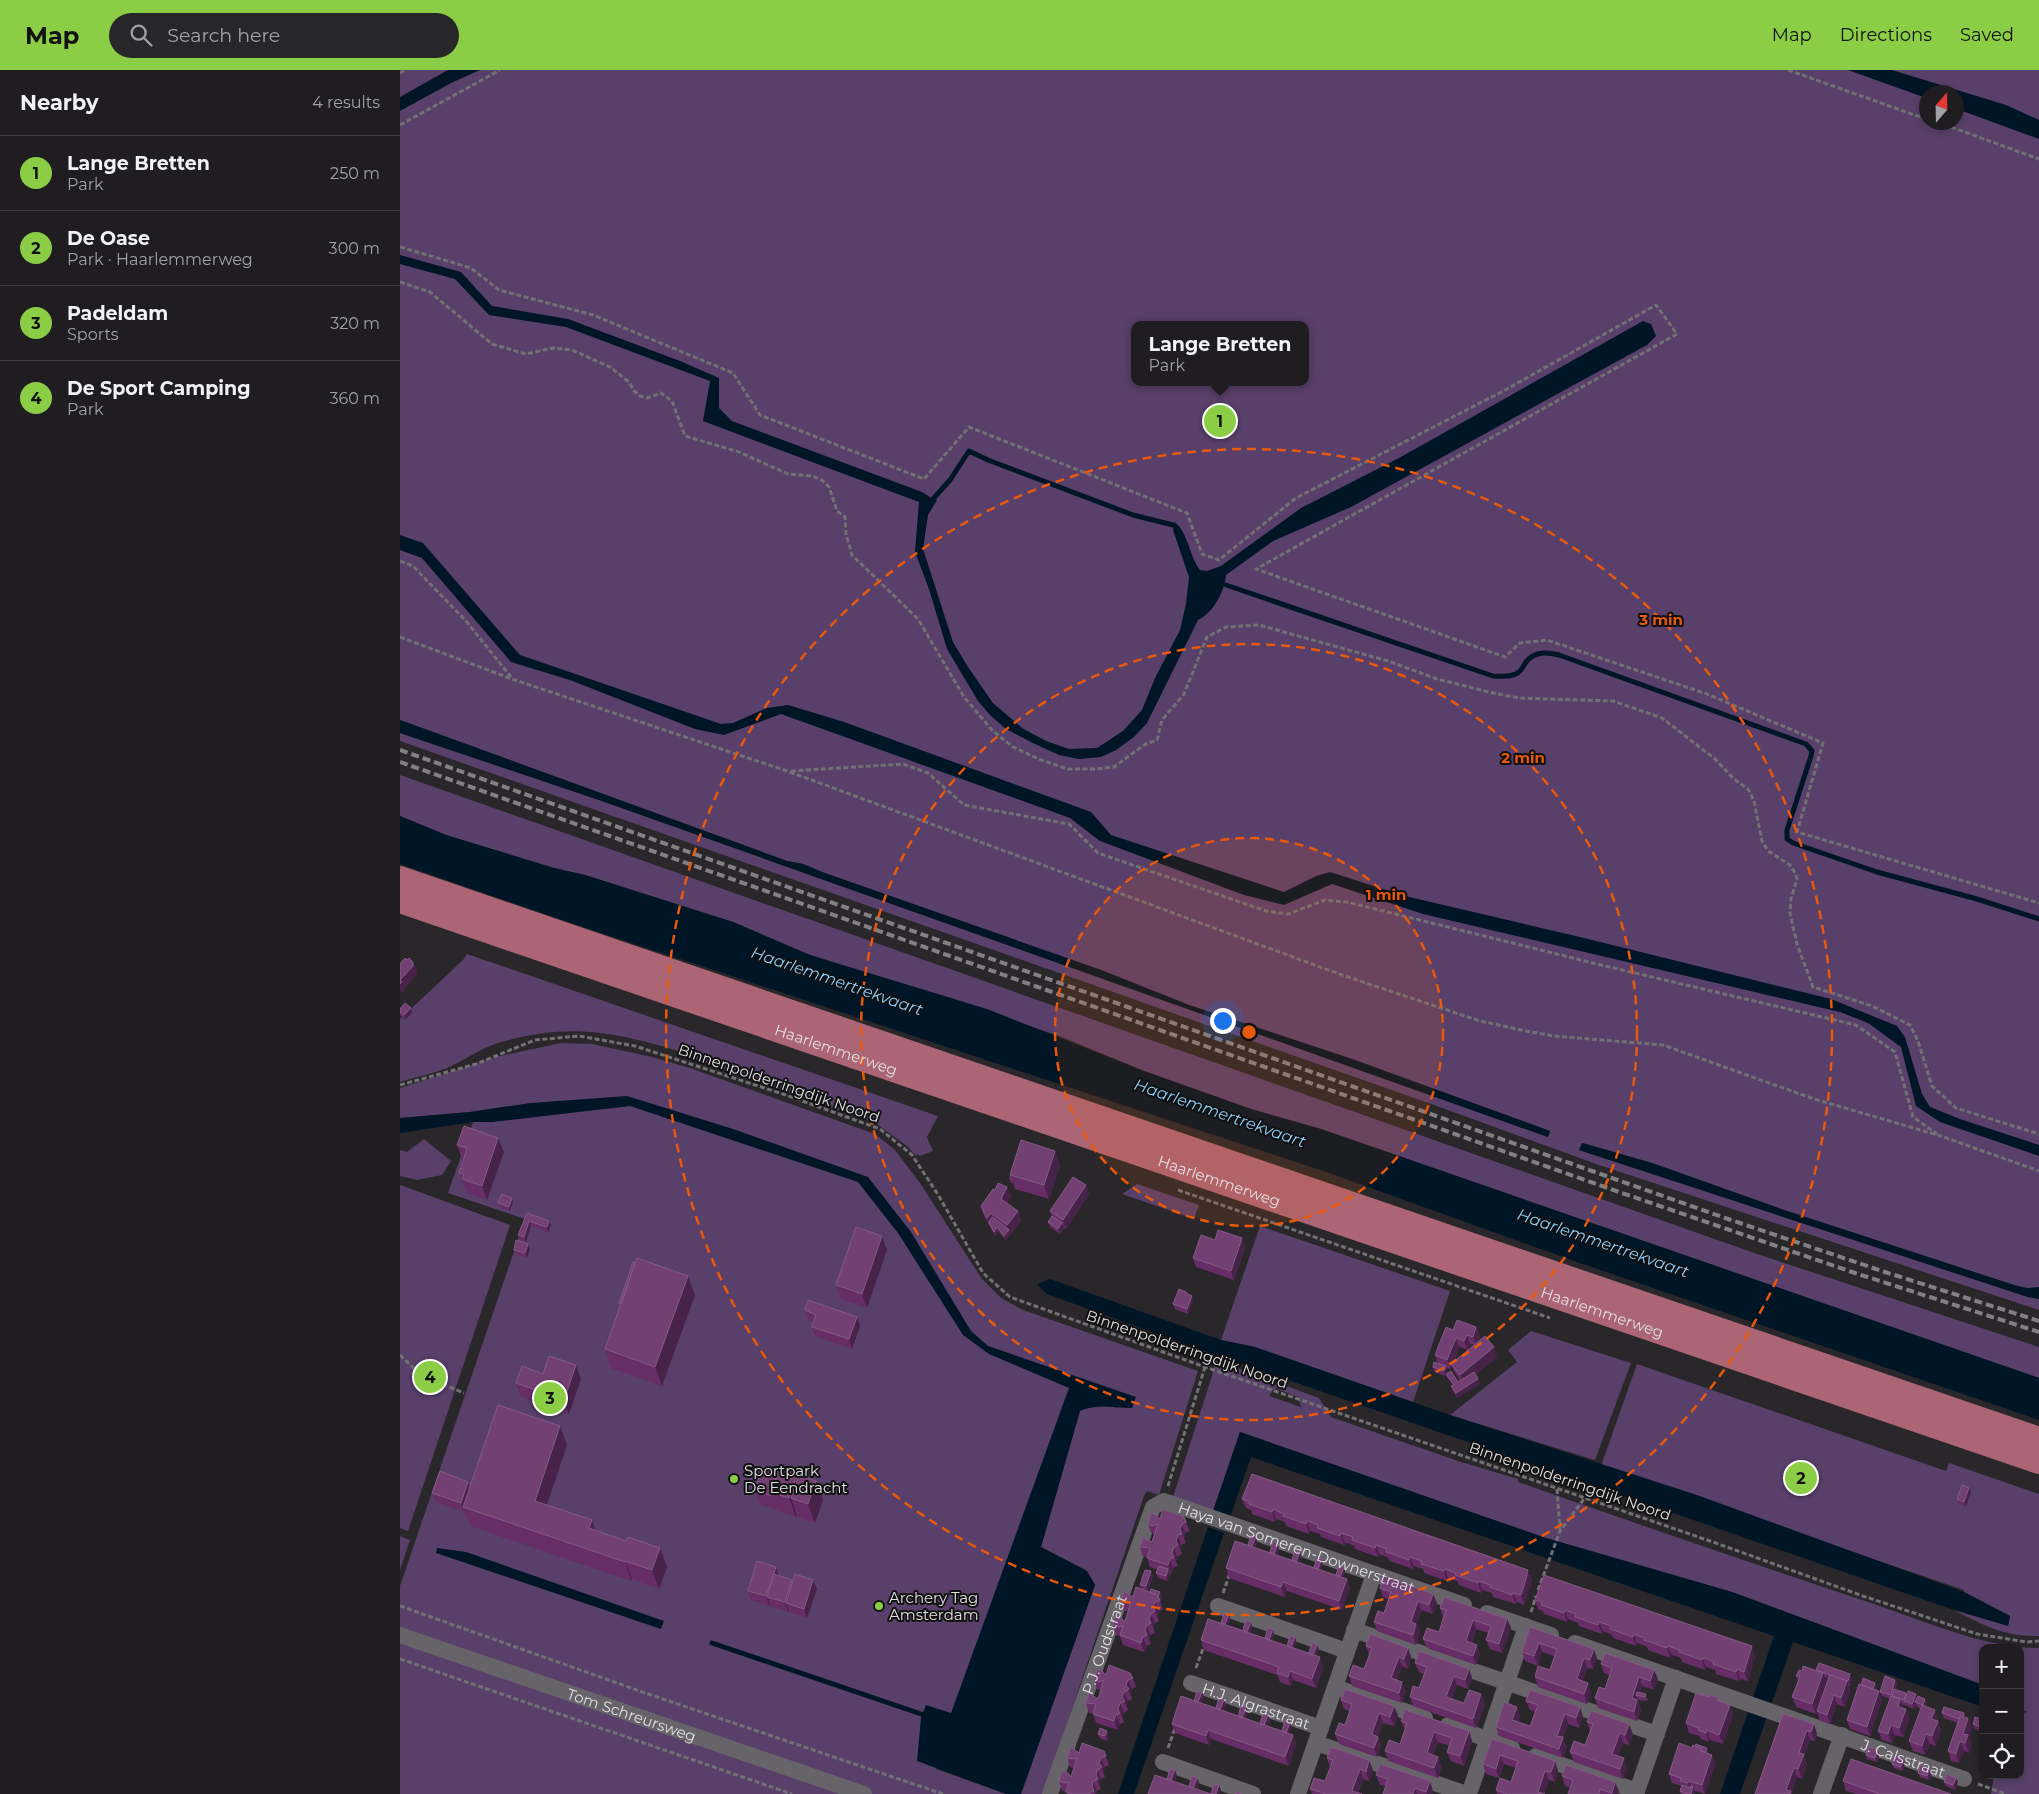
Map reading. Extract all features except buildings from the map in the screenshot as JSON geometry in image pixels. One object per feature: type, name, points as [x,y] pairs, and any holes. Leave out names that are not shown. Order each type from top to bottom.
[{"type":"main road","name":"Haarlemmerweg","points":[[400,879],[2039,1440]]},
{"type":"main road","name":"Haarlemmerweg","points":[[400,900],[2039,1461]]},
{"type":"street","name":"Haya van Someren-Downerstraat","points":[[1164,1501],[1741,1701]]},
{"type":"street","name":"P.J. Oudstraat","points":[[1050,1794],[1153,1507],[1164,1501]]},
{"type":"street","name":"H.J. Algrastraat","points":[[1298,1794],[1374,1574]]},
{"type":"street","points":[[1218,1606],[1347,1651]]},
{"type":"street","points":[[1468,1794],[1482,1737],[1501,1680],[1526,1626]]},
{"type":"street","points":[[1354,1630],[1657,1734]]},
{"type":"street","name":"Tom Schreursweg","points":[[400,1635],[864,1794]]},
{"type":"street","points":[[1335,1687],[1482,1737],[1637,1793],[1676,1678]]},
{"type":"street","name":"H.J. Algrastraat","points":[[1191,1683],[1468,1794]]},
{"type":"street","name":"J. Calsstraat","points":[[1741,1701],[1964,1779]]},
{"type":"street","name":"J. Calsstraat","points":[[1821,1794],[1842,1736]]},
{"type":"street","points":[[1163,1762],[1253,1794]]},
{"type":"path","points":[[400,73],[405,70]]},
{"type":"path","points":[[400,125],[500,70]]},
{"type":"path","points":[[1788,70],[1919,117]]},
{"type":"path","points":[[1958,130],[2039,159]]},
{"type":"path","points":[[400,247],[471,268],[499,290],[594,315],[733,373],[760,415],[924,479],[969,427],[1187,513],[1202,554],[1219,560],[1296,498],[1506,389],[1656,305],[1678,334],[1256,569],[1506,657],[1520,643],[1548,640],[1707,694],[1822,742],[1797,832],[2039,903]]},
{"type":"path","points":[[400,282],[430,292],[492,344],[526,354],[553,348],[572,350],[610,366],[630,383],[633,390],[640,396],[648,398],[661,393],[672,401],[685,436],[739,452],[788,474],[812,476],[822,480],[829,486],[837,510],[845,517],[852,555],[918,619],[964,696],[992,730],[1006,742],[1050,763],[1068,769],[1114,767],[1144,745],[1157,740],[1162,720],[1184,694],[1207,637],[1226,627],[1259,625],[1388,661],[1437,679],[1493,694],[1518,698],[1612,701],[1644,710],[1662,718],[1715,759],[1734,780],[1748,789],[1754,801],[1762,841],[1768,850],[1790,865],[1797,879],[1791,899],[1790,913],[1798,944],[1813,987],[1872,1006],[1910,1025],[1918,1040],[1932,1086],[1956,1108],[2039,1134]]},
{"type":"path","points":[[400,561],[413,566],[466,622],[512,679]]},
{"type":"path","points":[[400,637],[512,679],[788,771],[1342,975],[1461,1015],[1498,1025],[1554,1036],[1663,1045],[1814,1099],[1941,1136],[2039,1171]]},
{"type":"path","points":[[788,771],[903,764],[928,773],[964,805],[1069,824],[1098,853],[1266,912],[1288,914],[1325,900],[1347,902],[1592,963],[1856,1025],[1895,1052],[1904,1090],[1914,1116],[1941,1136]]},
{"type":"path","name":"Binnenpolderringdijk Noord","points":[[400,1085],[476,1064],[535,1040],[579,1036],[635,1046],[783,1094],[880,1129],[912,1155],[937,1193],[983,1273],[1010,1297],[1205,1367],[1863,1596],[1977,1634],[2027,1642],[2039,1642]]},
{"type":"path","points":[[400,1355],[422,1376],[464,1393]]},
{"type":"path","points":[[1164,1501],[1205,1367]]},
{"type":"path","points":[[1557,1489],[1560,1531]]},
{"type":"path","points":[[1526,1626],[1560,1531],[1584,1498]]},
{"type":"path","points":[[1218,1606],[1230,1572]]},
{"type":"path","points":[[400,1606],[651,1695],[943,1794]]},
{"type":"path","points":[[1191,1683],[1206,1640]]},
{"type":"path","points":[[400,1659],[792,1794]]},
{"type":"path","points":[[1163,1762],[1175,1727]]},
{"type":"path","points":[[1964,1779],[2006,1794]]},
{"type":"shaded area","points":[[400,70],[2039,70],[2039,1291],[2014,1285],[1784,1210],[1652,1163],[1583,1143],[1579,1150],[2039,1299],[2039,1310],[1596,1164],[1434,1105],[400,741],[400,733],[599,800],[1548,1137],[1550,1131],[1352,1059],[1189,1005],[1101,970],[803,864],[787,861],[400,720]]},
{"type":"shaded area","points":[[400,775],[1760,1255],[2039,1347],[2039,1378],[1321,1129],[1251,1109],[1144,1071],[1057,1035],[810,955],[733,922],[585,875],[554,868],[446,835],[400,816]]},
{"type":"shaded area","points":[[467,954],[938,1116],[927,1137],[933,1151],[920,1156],[917,1154],[916,1156],[907,1146],[874,1122],[691,1058],[692,1055],[641,1041],[595,1032],[548,1032],[522,1037],[489,1046],[441,1070],[400,1082],[400,1019],[463,960]]},
{"type":"shaded area","name":"Sportpark De Eendracht","points":[[561,1043],[592,1044],[652,1057],[690,1068],[875,1134],[895,1150],[920,1183],[982,1279],[1001,1298],[1023,1310],[1198,1371],[1159,1495],[1147,1491],[1144,1496],[1043,1794],[1021,1794],[1095,1585],[1087,1571],[1041,1547],[1080,1410],[1100,1406],[1119,1408],[1063,1385],[1070,1388],[971,1662],[936,1769],[1006,1794],[400,1794],[400,1586],[525,1219],[448,1193],[473,1122],[531,1103],[470,1112],[400,1118],[400,1088],[500,1056]]},
{"type":"shaded area","points":[[424,1139],[451,1161],[442,1175],[417,1180],[400,1176],[400,1150],[407,1152]]},
{"type":"shaded area","points":[[1137,1184],[1199,1205],[1194,1219],[1122,1194]]},
{"type":"shaded area","points":[[400,1185],[510,1225],[408,1531],[400,1528]]},
{"type":"shaded area","points":[[1260,1226],[1450,1291],[1413,1402],[1255,1347],[1221,1340]]},
{"type":"shaded area","points":[[1531,1331],[1631,1363],[1595,1460],[1450,1415],[1517,1362],[1508,1350]]},
{"type":"shaded area","points":[[1215,1360],[1319,1398],[1331,1417],[1461,1462],[1518,1479],[1518,1482],[1953,1632],[1997,1644],[1979,1644],[1979,1684],[1732,1592],[1546,1538],[1240,1432],[1212,1514],[1172,1500],[1212,1376]],"holes":[[[1275,1388],[1298,1397],[1301,1407],[1269,1396]]]},
{"type":"shaded area","points":[[1637,1364],[1946,1471],[1949,1463],[2039,1494],[2039,1636],[2027,1636],[1995,1629],[1954,1610],[2008,1625],[2010,1616],[1964,1592],[1964,1590],[1601,1466]]},
{"type":"shaded area","points":[[400,1536],[410,1540],[400,1570]]},
{"type":"shaded area","points":[[2024,1647],[2039,1648],[2039,1794],[1991,1794],[1993,1779],[2024,1779],[2024,1713],[2027,1712],[2024,1711]]},
{"type":"water","points":[[448,70],[480,70],[451,83],[400,111],[400,97]]},
{"type":"water","points":[[1848,70],[1892,70],[1941,85],[1919,85],[1919,95]]},
{"type":"water","points":[[1964,92],[2006,105],[2039,120],[2039,139],[1964,112]]},
{"type":"water","points":[[400,255],[461,272],[492,306],[568,319],[680,361],[719,378],[719,408],[732,421],[922,492],[937,500],[928,515],[923,549],[953,642],[993,703],[1022,728],[1046,741],[1069,749],[1097,748],[1123,731],[1142,710],[1155,678],[1180,630],[1186,604],[1189,577],[1173,530],[1174,522],[1182,531],[1200,570],[1207,571],[1221,566],[1301,508],[1399,458],[1643,321],[1651,324],[1656,336],[1647,345],[1351,507],[1273,541],[1226,575],[1221,594],[1209,612],[1198,620],[1147,723],[1134,737],[1116,750],[1101,757],[1079,759],[1059,755],[1006,729],[978,701],[947,649],[929,589],[915,552],[919,502],[703,421],[710,381],[566,327],[489,315],[455,279],[400,264]]},
{"type":"water","points":[[400,535],[423,543],[520,655],[721,724],[733,723],[767,708],[788,705],[844,722],[1091,812],[1111,835],[1284,892],[1316,876],[1330,872],[1405,896],[1831,999],[1897,1026],[1905,1037],[1922,1094],[1930,1107],[2039,1145],[2039,1156],[1940,1122],[1916,1106],[1901,1047],[1868,1023],[1840,1012],[1423,914],[1332,884],[1284,905],[1244,895],[1100,841],[1070,818],[781,714],[724,735],[695,729],[570,680],[511,662],[422,558],[400,550]]},
{"type":"water","points":[[400,720],[787,861],[803,864],[1101,970],[1189,1005],[1352,1059],[1550,1131],[1548,1137],[599,800],[400,733]]},
{"type":"water","name":"Haarlemmertrekvaart","points":[[400,816],[446,835],[554,868],[585,875],[733,922],[810,955],[987,1009],[1144,1071],[1251,1109],[1321,1129],[2039,1378],[2039,1420],[1580,1263],[1329,1173],[562,920],[400,864]]},
{"type":"water","points":[[627,1096],[733,1129],[868,1177],[911,1232],[971,1331],[988,1346],[1136,1397],[1132,1408],[1093,1407],[1080,1411],[1041,1547],[1087,1571],[1095,1585],[1021,1794],[1006,1794],[917,1761],[921,1718],[926,1705],[951,1713],[1069,1388],[989,1354],[963,1335],[898,1233],[858,1182],[630,1106],[492,1122],[473,1122],[400,1133],[400,1118],[470,1112],[531,1103]]},
{"type":"water","points":[[1582,1143],[1652,1163],[1784,1210],[2014,1285],[2027,1288],[2039,1287],[2039,1299],[1579,1150]]},
{"type":"water","points":[[1050,1279],[1221,1340],[1255,1347],[1450,1415],[1697,1495],[1964,1592],[2010,1616],[2008,1626],[1954,1610],[1216,1355],[1047,1294],[1037,1284]]},
{"type":"water","points":[[1240,1432],[1546,1538],[1732,1592],[1979,1684],[1979,1706],[1793,1642],[1740,1794],[1720,1794],[1774,1636],[1251,1457],[1229,1520],[1212,1514]]},
{"type":"water","points":[[1208,1527],[1224,1533],[1134,1794],[1118,1794]]},
{"type":"water","points":[[437,1548],[466,1552],[664,1621],[661,1629],[436,1553]]},
{"type":"waterway","points":[[933,499],[950,480],[969,451],[1133,515],[1173,525]]},
{"type":"waterway","points":[[1226,585],[1493,676],[1514,675],[1521,670],[1530,658],[1537,654],[1559,655],[1806,744],[1812,751],[1787,830],[1787,839],[1793,843],[1877,872],[1977,899],[2039,919]]},
{"type":"waterway","points":[[712,1643],[927,1716]]},
{"type":"railway","points":[[400,750],[1728,1219],[2039,1321]]},
{"type":"railway","points":[[400,762],[1622,1193],[1855,1273],[2039,1332]]},
{"type":"place","name":"Lange Bretten","points":[[1220,421]]},
{"type":"place","name":"De Sport Camping","points":[[430,1377]]},
{"type":"place","name":"Padeldam","points":[[550,1398]]},
{"type":"place","name":"De Oase","points":[[1801,1478]]},
{"type":"place","name":"Sportpark De Eendracht","points":[[734,1479]]},
{"type":"place","name":"Archery Tag Amsterdam","points":[[879,1606]]}]
